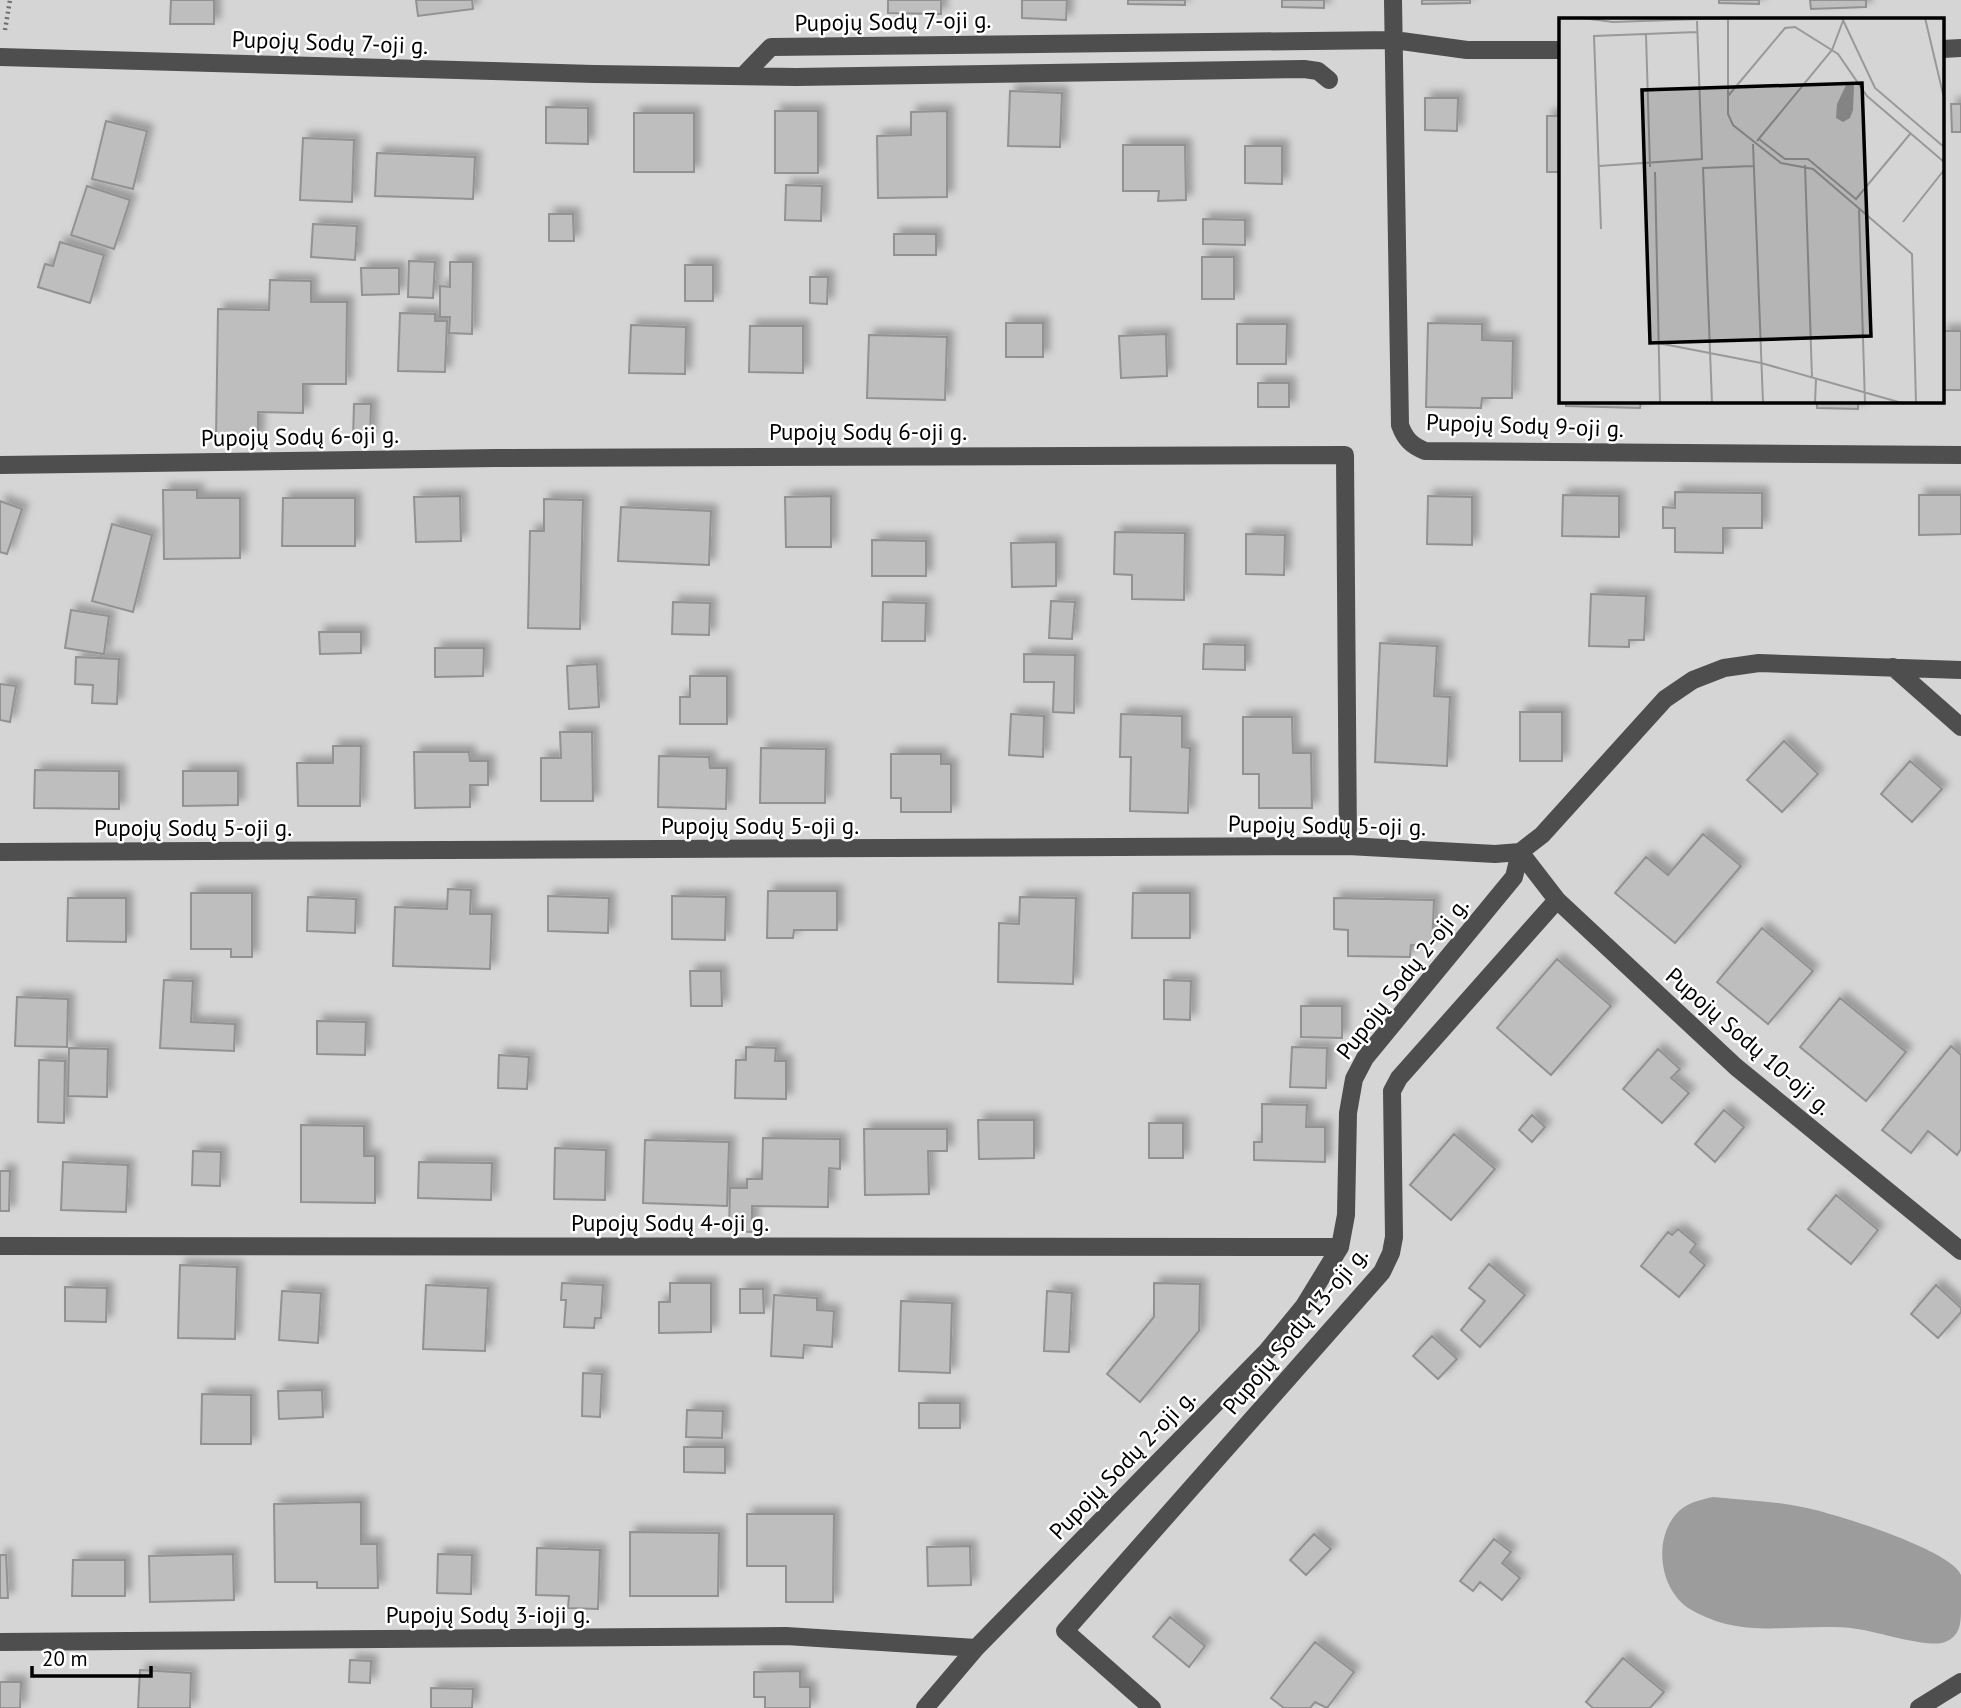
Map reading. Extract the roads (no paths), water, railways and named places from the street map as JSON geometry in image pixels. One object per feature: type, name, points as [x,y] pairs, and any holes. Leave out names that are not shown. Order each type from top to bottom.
[{"type":"street","name":"Pupojų Sodų 9-oji g.","points":[[1394,0],[1400,425],[1404,437],[1414,446],[1425,451],[1961,455]]},
{"type":"street","name":"Pupojų Sodų 7-oji g.","points":[[743,76],[771,47],[1394,40],[1467,50],[1559,50]]},
{"type":"street","name":"Pupojų Sodų 7-oji g.","points":[[0,57],[743,76],[1304,69],[1318,71],[1329,80]]},
{"type":"street","name":"Pupojų Sodų 6-oji g.","points":[[0,465],[510,458],[1345,455],[1348,846]]},
{"type":"street","name":"Pupojų Sodų 2-oji g.","points":[[925,1708],[976,1648],[1267,1351],[1304,1306],[1340,1247],[1346,1215],[1348,1113],[1354,1079],[1365,1058],[1514,877],[1520,852],[1542,835],[1665,699],[1693,680],[1724,668],[1759,663],[1961,670]]},
{"type":"street","points":[[1893,667],[1961,727]]},
{"type":"street","name":"Pupojų Sodų 5-oji g.","points":[[0,852],[1348,846],[1495,854],[1520,852]]},
{"type":"street","name":"Pupojų Sodų 10-oji g.","points":[[1520,852],[1557,900],[1736,1067],[1961,1251]]},
{"type":"street","name":"Pupojų Sodų 13-oji g.","points":[[1152,1708],[1065,1631],[1382,1272],[1391,1253],[1394,1237],[1392,1091],[1399,1078],[1557,900]]},
{"type":"street","name":"Pupojų Sodų 4-oji g.","points":[[0,1246],[1340,1247]]},
{"type":"street","name":"Pupojų Sodų 3-ioji g.","points":[[0,1642],[786,1636],[976,1648]]},
{"type":"street","points":[[1919,1708],[1961,1682]]}]
